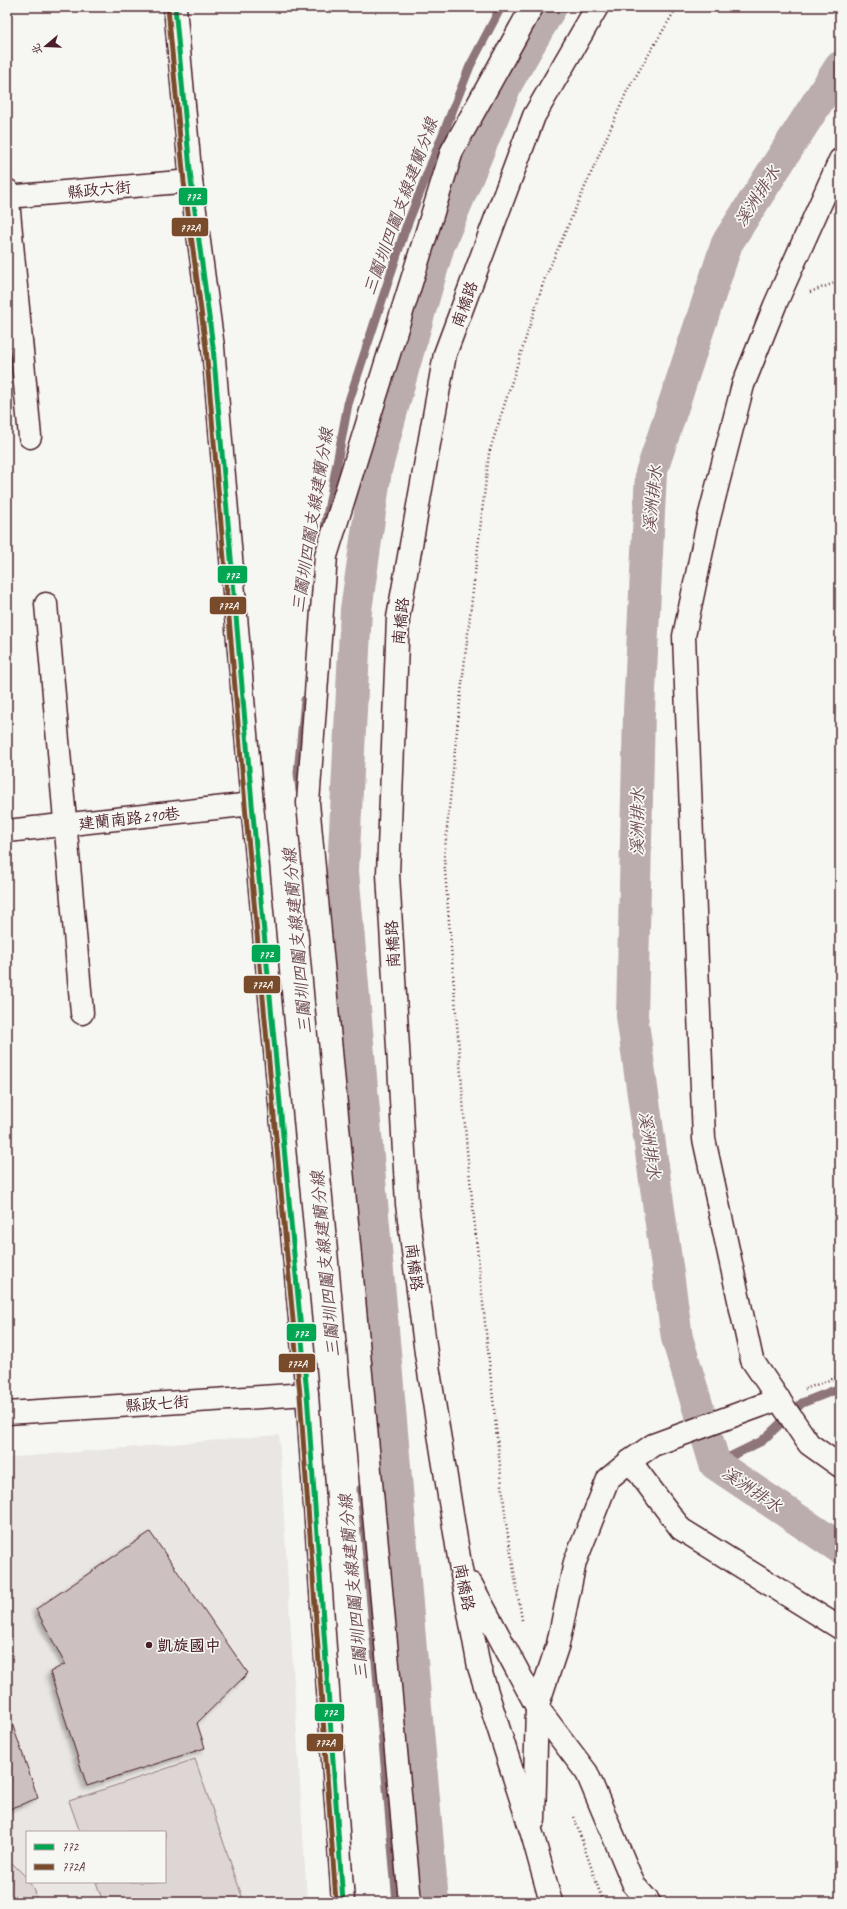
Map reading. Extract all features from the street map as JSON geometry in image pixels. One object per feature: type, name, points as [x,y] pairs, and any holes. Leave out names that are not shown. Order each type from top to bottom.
[{"type":"street","points":[[176,7],[191,181],[213,347],[252,804],[307,1394],[343,1902]]},
{"type":"street","points":[[410,1902],[309,796],[326,556],[452,151],[532,7]]},
{"type":"street","name":"南橋路","points":[[551,1902],[533,1837],[479,1667],[460,1564],[426,1353],[407,1204],[388,874],[398,618],[445,354],[534,116],[597,7]]},
{"type":"street","points":[[840,160],[775,305],[743,385],[708,522],[684,636],[704,1139],[752,1360],[809,1444],[840,1466]]},
{"type":"street","name":"縣政六街","points":[[7,195],[191,181]]},
{"type":"street","points":[[7,195],[30,437]]},
{"type":"street","points":[[46,604],[67,825],[82,1013]]},
{"type":"street","name":"建蘭南路290巷","points":[[7,831],[252,804]]},
{"type":"street","name":"縣政七街","points":[[7,1413],[307,1394]]},
{"type":"street","points":[[533,1837],[537,1707],[558,1644],[574,1562],[608,1479],[653,1444],[779,1399]]},
{"type":"street","points":[[630,1461],[681,1529],[840,1628]]},
{"type":"street","points":[[460,1564],[537,1707],[587,1773],[634,1885],[649,1902]]},
{"type":"path","points":[[523,1623],[506,1523],[467,1151],[445,850],[460,701],[489,453],[545,278],[627,91],[677,7]]},
{"type":"path","points":[[779,1399],[840,1376]]},
{"type":"path","points":[[572,1812],[603,1902]]},
{"type":"shaded area","name":"凱旋國中","points":[[279,1435],[307,1902],[7,1902],[7,1458]]},
{"type":"shaded area","points":[[195,1759],[244,1902],[103,1902],[96,1883],[166,1883],[166,1831],[80,1831],[69,1801]]},
{"type":"shaded area","points":[[7,1858],[26,1877],[26,1883],[30,1883],[35,1891],[37,1902],[7,1902]]},
{"type":"building","points":[[150,1532],[248,1673],[197,1723],[205,1748],[87,1786],[50,1672],[65,1664],[36,1609]]},
{"type":"building","points":[[7,1709],[38,1798],[7,1810]]},
{"type":"waterway","name":"三鬮圳四鬮支線建蘭分線","points":[[325,527],[348,404],[405,230],[470,66],[501,7]]},
{"type":"waterway","points":[[433,1902],[343,871],[356,610],[376,470],[439,245],[507,83],[551,7]]},
{"type":"waterway","name":"溪洲排水","points":[[840,67],[727,243],[651,473],[639,711],[632,1016],[677,1338],[715,1464],[840,1548]]},
{"type":"waterway","name":"三鬮圳四鬮支線建蘭分線","points":[[300,791],[298,773],[305,700]]},
{"type":"waterway","points":[[715,1464],[762,1441],[802,1403],[840,1388]]},
{"type":"waterway","name":"三鬮圳四鬮支線建蘭分線","points":[[361,1489],[397,1902]]},
{"type":"transit line","name":"772","points":[[175,7],[191,181],[213,347],[252,804],[307,1394],[343,1902]]},
{"type":"transit line","name":"772A","points":[[168,8],[184,182],[206,348],[245,805],[300,1395],[336,1902]]},
{"type":"place","name":"凱旋國中","points":[[149,1645]]}]
